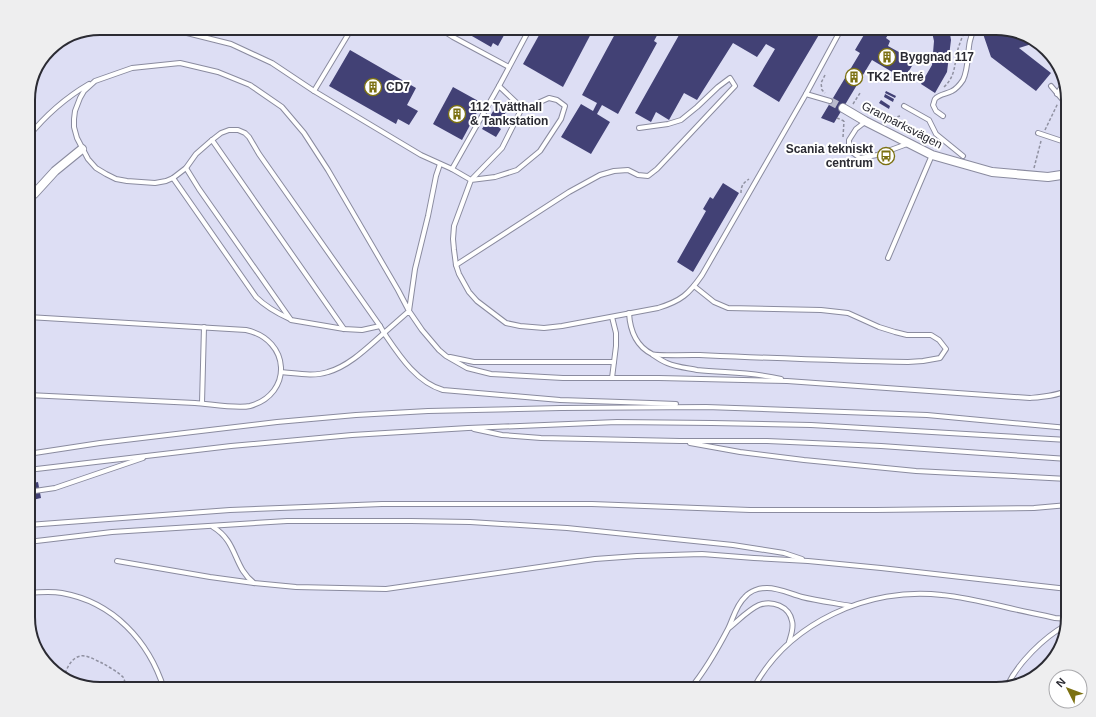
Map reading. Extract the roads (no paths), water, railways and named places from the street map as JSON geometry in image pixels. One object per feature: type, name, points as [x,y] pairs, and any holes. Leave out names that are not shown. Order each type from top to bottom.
[{"type":"street","name":"Granparksvägen","points":[[843,108],[908,144],[932,155],[992,172],[1048,176],[1061,175]]},
{"type":"street","points":[[35,193],[55,172],[82,149]]},
{"type":"lane","points":[[196,35],[232,44],[272,63],[314,91],[421,155],[452,169],[471,180],[495,177],[517,170],[540,151],[561,119],[565,106],[557,100],[549,98],[530,109],[522,108],[499,86]]},
{"type":"lane","points":[[314,91],[348,35]]},
{"type":"lane","points":[[450,35],[509,67]]},
{"type":"lane","points":[[452,169],[526,35]]},
{"type":"lane","points":[[522,108],[502,148],[471,180],[454,226],[453,239],[456,264],[459,274],[469,292],[477,301],[506,323],[520,326],[544,328],[562,326],[658,308],[680,300],[694,286],[706,268],[806,94],[838,35]]},
{"type":"lane","points":[[943,116],[936,111],[933,105],[935,99],[953,91],[962,81],[967,66],[968,47],[971,35]]},
{"type":"lane","points":[[35,129],[54,109],[79,90],[95,81],[132,68],[180,63],[218,72],[250,85],[282,107],[304,133],[328,170],[409,311],[422,330],[446,356],[467,368],[491,374],[563,378],[788,381],[1030,398],[1041,398],[1061,393]]},
{"type":"lane","points":[[456,264],[569,192],[600,175],[614,171],[628,170],[638,175],[648,176],[657,169],[735,86],[730,78],[680,120],[668,124],[639,128]]},
{"type":"lane","points":[[95,81],[84,91],[80,98],[75,110],[74,127],[82,149],[96,168],[106,174],[127,181],[155,183],[173,178],[186,168],[196,154],[221,133],[229,130],[238,130],[245,134],[249,137],[259,154],[398,354],[413,371],[431,386],[443,390],[560,400],[927,415],[1061,427]]},
{"type":"lane","points":[[1051,86],[1061,98]]},
{"type":"lane","points":[[1057,94],[1060,90]]},
{"type":"lane","points":[[806,94],[830,101]]},
{"type":"lane","points":[[904,106],[929,120],[936,134],[963,156]]},
{"type":"lane","points":[[865,121],[856,129],[849,140],[849,150],[860,158],[877,155],[908,144]]},
{"type":"lane","points":[[1038,133],[1061,141]]},
{"type":"lane","points":[[212,140],[344,329]]},
{"type":"lane","points":[[888,258],[932,155]]},
{"type":"lane","points":[[281,372],[307,374],[327,373],[356,357],[409,311],[415,269],[440,164]]},
{"type":"lane","points":[[186,168],[199,189],[291,320]]},
{"type":"lane","points":[[173,178],[256,297],[270,309],[291,320],[344,329],[362,330],[380,326]]},
{"type":"lane","points":[[653,355],[923,362],[940,358],[946,349],[939,340],[931,335],[907,335],[895,332],[879,327],[848,313],[821,310],[728,308],[714,302],[694,286]]},
{"type":"lane","points":[[629,314],[632,333],[638,341],[653,355],[667,363],[680,368],[767,376],[788,381]]},
{"type":"lane","points":[[35,317],[246,330],[256,332],[264,336],[272,344],[281,361],[281,372],[273,391],[266,398],[249,406],[239,407],[202,403],[35,395]]},
{"type":"lane","points":[[612,317],[616,333],[612,378]]},
{"type":"lane","points":[[202,403],[204,327]]},
{"type":"lane","points":[[446,356],[474,362],[614,362]]},
{"type":"lane","points":[[35,453],[100,443],[277,422],[356,415],[436,410],[706,407]]},
{"type":"lane","points":[[35,469],[231,446],[352,435],[468,428],[617,422],[810,425],[1061,440]]},
{"type":"lane","points":[[468,428],[502,435],[541,438],[680,442],[767,440],[1061,459]]},
{"type":"lane","points":[[680,442],[747,453],[804,460],[909,470],[1061,479]]},
{"type":"lane","points":[[35,491],[55,488],[152,455]]},
{"type":"lane","points":[[35,524],[215,511],[382,504],[592,504],[750,510],[1034,508],[1061,506]]},
{"type":"lane","points":[[35,541],[112,532],[212,527],[287,521],[470,522],[596,530],[733,545],[784,553],[808,561]]},
{"type":"lane","points":[[212,527],[218,530],[230,542],[242,570],[249,580],[254,583]]},
{"type":"lane","points":[[117,561],[254,583],[296,587],[386,589],[595,559],[674,554],[702,554],[808,561],[882,568],[1061,588]]},
{"type":"lane","points":[[696,682],[702,674],[728,630],[740,602],[746,596],[759,588],[776,589],[803,597],[851,606]]},
{"type":"lane","points":[[35,593],[61,593],[76,596],[100,607],[114,616],[128,628],[146,650],[154,662],[161,682]]},
{"type":"lane","points":[[756,682],[768,666],[789,643],[808,629],[851,606],[889,596],[906,594],[941,594],[1061,618]]},
{"type":"lane","points":[[728,630],[746,613],[757,606],[765,603],[772,603],[785,609],[790,615],[793,631],[789,643]]},
{"type":"lane","points":[[1010,680],[1027,657],[1060,630]]},
{"type":"tunnel","points":[[830,101],[843,108]]},
{"type":"place","name":"Byggnad 117","points":[[887,57]]},
{"type":"place","name":"TK2 Entré","points":[[854,77]]},
{"type":"place","name":"CD7","points":[[373,87]]},
{"type":"place","name":"112 Tvätthall & Tankstation","points":[[457,114]]},
{"type":"place","name":"Scania tekniskt centrum","points":[[886,156]]}]
